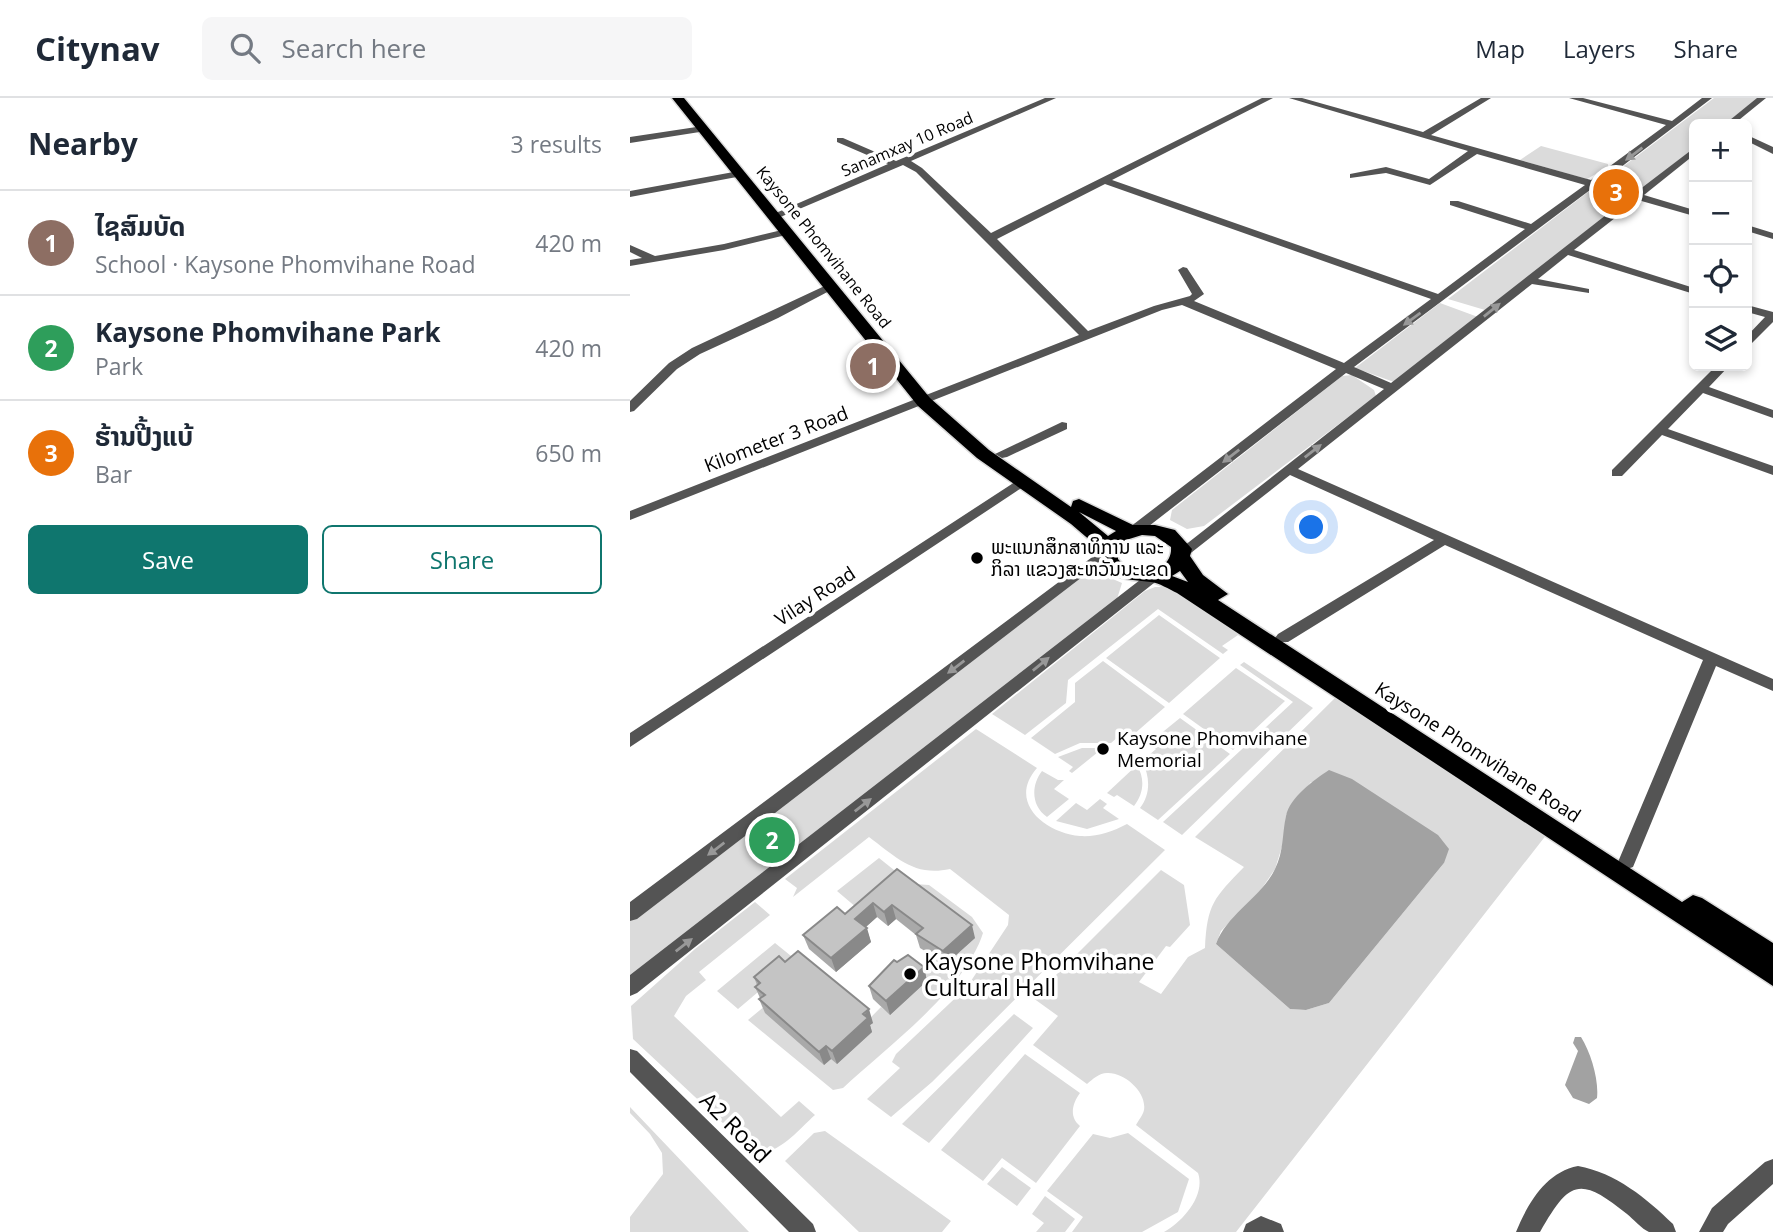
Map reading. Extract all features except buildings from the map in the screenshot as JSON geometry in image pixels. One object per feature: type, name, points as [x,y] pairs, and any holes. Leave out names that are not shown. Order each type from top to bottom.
[{"type":"highway","name":"Kaysone Phomvihane Road","points":[[678,98],[739,174],[779,215],[786,232],[831,286],[865,321]]},
{"type":"highway","name":"Kaysone Phomvihane Road","points":[[688,98],[952,430],[1021,482],[1090,527],[1107,549]]},
{"type":"highway","name":"Kaysone Phomvihane Road","points":[[930,400],[1002,454],[1103,520],[1133,530]]},
{"type":"highway","points":[[1133,530],[1168,534],[1180,544],[1181,556],[1171,569],[1154,576],[1133,576],[1120,572],[1111,565],[1107,549],[1114,539],[1133,530]]},
{"type":"highway","name":"Kaysone Phomvihane Road","points":[[1181,556],[1196,579],[1271,635],[1773,975]]},
{"type":"highway","name":"Kaysone Phomvihane Road","points":[[1154,576],[1184,588],[1271,635],[1773,957]]},
{"type":"street","name":"Sanamxay 10 Road","points":[[779,215],[1052,98]]},
{"type":"street","points":[[990,238],[1269,98]]},
{"type":"street","points":[[1293,98],[1689,212]]},
{"type":"street","points":[[1423,136],[1487,98]]},
{"type":"street","points":[[1573,98],[1673,124]]},
{"type":"street","points":[[1133,530],[1345,368],[1708,98]]},
{"type":"street","points":[[1735,119],[1762,98]]},
{"type":"street","points":[[630,140],[702,129]]},
{"type":"street","points":[[840,140],[919,170],[1087,337]]},
{"type":"street","points":[[1752,140],[1773,151]]},
{"type":"street","points":[[1353,176],[1380,169],[1430,182],[1475,150]]},
{"type":"street","points":[[1181,556],[1689,155]]},
{"type":"street","points":[[630,194],[739,174]]},
{"type":"street","points":[[1105,181],[1440,298]]},
{"type":"street","points":[[1454,203],[1532,228]]},
{"type":"street","points":[[1752,230],[1773,236]]},
{"type":"street","points":[[630,263],[786,232]]},
{"type":"street","points":[[630,248],[653,259]]},
{"type":"street","points":[[1566,251],[1689,289]]},
{"type":"street","points":[[1183,270],[1198,293],[1183,301]]},
{"type":"street","points":[[1529,280],[1585,291]]},
{"type":"street","points":[[630,408],[673,366],[709,344],[774,316],[831,286]]},
{"type":"street","points":[[1183,301],[1393,388]]},
{"type":"street","name":"Kilometer 3 Road","points":[[630,516],[1183,301]]},
{"type":"street","points":[[1752,310],[1773,316],[1752,337]]},
{"type":"street","points":[[1617,473],[1718,371]]},
{"type":"street","points":[[1700,388],[1773,414]]},
{"type":"street","points":[[1002,454],[1062,426]]},
{"type":"street","points":[[1659,430],[1773,471]]},
{"type":"street","points":[[1289,470],[1773,685]]},
{"type":"street","name":"Vilay Road","points":[[630,741],[1021,482]]},
{"type":"street","points":[[1271,635],[1445,539]]},
{"type":"street","points":[[630,913],[1107,549]]},
{"type":"street","points":[[630,987],[1154,576]]},
{"type":"street","points":[[1627,862],[1712,658]]},
{"type":"street","name":"A2 Road","points":[[630,1058],[805,1232]]},
{"type":"street","points":[[1710,1232],[1720,1216],[1773,1170]]},
{"type":"street","points":[[1527,1232],[1553,1191],[1566,1179],[1577,1177],[1598,1181],[1665,1232]]},
{"type":"street","points":[[1254,1232],[1261,1227],[1273,1232]]},
{"type":"shaded area","points":[[1714,98],[1758,98],[1731,119],[1689,119],[1689,152],[1638,192],[1605,184],[1604,181]]},
{"type":"shaded area","points":[[1541,146],[1608,164],[1608,167],[1587,179],[1520,160]]},
{"type":"shaded area","points":[[1592,189],[1622,196],[1627,201],[1485,310],[1448,299]]},
{"type":"shaded area","points":[[1440,303],[1478,317],[1394,382],[1355,368]]},
{"type":"shaded area","points":[[1352,375],[1374,390],[1376,396],[1204,526],[1187,529],[1170,520],[1172,510],[1342,376]]},
{"type":"shaded area","points":[[1099,573],[1122,583],[1117,599],[630,982],[630,918],[1081,577]]},
{"type":"shaded area","points":[[1155,587],[1171,587],[1241,633],[1222,646],[1228,650],[1223,654],[1158,609],[1068,680],[1066,703],[1025,735],[992,714],[1145,591]]},
{"type":"shaded area","points":[[1159,615],[1220,658],[1169,703],[1106,658]]},
{"type":"shaded area","points":[[1103,661],[1165,707],[1133,735],[1126,730],[1111,743],[1080,743],[1055,754],[1031,738],[1075,702],[1075,683]]},
{"type":"shaded area","points":[[1244,662],[1313,708],[1182,835],[1163,822],[1293,702],[1240,665]]},
{"type":"shaded area","points":[[1236,668],[1285,701],[1233,750],[1183,714]]},
{"type":"shaded area","points":[[1337,696],[1547,834],[1236,1232],[1164,1232],[1185,1215],[1196,1199],[1200,1182],[1198,1173],[1136,1125],[1143,1112],[1144,1103],[1133,1084],[1120,1076],[1104,1073],[1087,1084],[1033,1045],[1058,1016],[1033,998],[1161,870],[1184,885],[1190,925],[1170,947],[1166,946],[1139,982],[1161,994],[1188,957],[1205,948],[1210,911],[1219,895],[1244,867],[1195,837]],"holes":[[[1311,782],[1444,863],[1329,1003],[1306,1010],[1290,1009],[1216,944],[1221,931],[1260,891],[1275,869],[1285,837],[1286,815]]]},
{"type":"shaded area","points":[[1180,718],[1230,754],[1158,820],[1140,808],[1144,803],[1148,785],[1142,761],[1156,749],[1148,744]]},
{"type":"shaded area","points":[[976,729],[1037,768],[1026,793],[1028,804],[1043,822],[1067,834],[1080,836],[1104,833],[1127,824],[1165,850],[932,1082],[891,1117],[867,1099],[900,1068],[892,1062],[896,1054],[967,987],[1008,925],[1009,915],[950,869],[937,871],[916,868],[897,858],[869,837],[793,897],[797,888],[785,879]]},
{"type":"shaded area","points":[[1082,748],[1103,748],[1072,773],[1069,771],[1073,767],[1058,757]]},
{"type":"shaded area","points":[[1137,765],[1142,786],[1134,806],[1117,795],[1114,797],[1107,793]]},
{"type":"shaded area","points":[[1329,770],[1352,779],[1438,835],[1449,849],[1444,863],[1329,1003],[1306,1010],[1290,1009],[1216,944],[1228,924],[1261,889],[1275,869],[1286,816],[1292,802]]},
{"type":"shaded area","points":[[1042,771],[1058,780],[1064,780],[1054,789],[1069,799],[1047,817],[1038,807],[1034,795]]},
{"type":"shaded area","points":[[1100,799],[1107,804],[1103,808],[1119,819],[1087,829],[1056,821],[1076,803],[1087,810]]},
{"type":"shaded area","points":[[879,858],[899,874],[857,908],[837,891]]},
{"type":"shaded area","points":[[901,883],[929,885],[972,917],[983,933],[974,954],[960,975],[923,1016],[843,1088],[833,1090],[748,1020],[766,1005],[824,1065],[881,1007],[890,1014],[927,981],[918,973],[936,957]]},
{"type":"shaded area","points":[[755,902],[770,915],[699,972],[706,980],[686,996],[674,1016],[781,1117],[799,1101],[815,1115],[780,1146],[764,1153],[755,1153],[633,1039],[631,1006],[695,949]]},
{"type":"shaded area","points":[[775,943],[796,960],[738,1009],[717,991]]},
{"type":"shaded area","points":[[1014,1014],[1033,1028],[929,1143],[902,1124]]},
{"type":"shaded area","points":[[1575,1037],[1581,1037],[1585,1043],[1595,1075],[1597,1098],[1589,1104],[1573,1098],[1565,1085],[1578,1051],[1573,1043]]},
{"type":"shaded area","points":[[1025,1054],[1080,1093],[1073,1110],[1074,1119],[1080,1126],[1036,1183],[1002,1158],[983,1181],[941,1150]]},
{"type":"shaded area","points":[[630,1107],[749,1232],[630,1232],[630,1217],[663,1174],[662,1153],[650,1134],[630,1113]]},
{"type":"shaded area","points":[[825,1131],[951,1221],[942,1232],[859,1232],[785,1161],[814,1133]]},
{"type":"shaded area","points":[[1128,1133],[1189,1179],[1178,1212],[1142,1232],[1072,1232],[1083,1217],[1047,1191],[1093,1134],[1110,1138]]},
{"type":"shaded area","points":[[1002,1167],[1031,1188],[1017,1206],[987,1184]]},
{"type":"shaded area","points":[[1045,1196],[1075,1219],[1065,1232],[1036,1232],[1044,1223],[1032,1214]]},
{"type":"place","name":"ຮ້ານປີ້ງແບ້","points":[[1616,192]]},
{"type":"place","name":"ໄຊສົມບັດ","points":[[873,366]]},
{"type":"place","name":"ພະແນກສຶກສາທິການ ແລະ ກິລາ ແຂວງສະຫວັນນະເຂດ","points":[[977,558]]},
{"type":"place","name":"Kaysone Phomvihane Memorial","points":[[1103,749]]},
{"type":"place","name":"Kaysone Phomvihane Park","points":[[772,840]]},
{"type":"place","name":"Kaysone Phomvihane Cultural Hall","points":[[910,974]]}]
